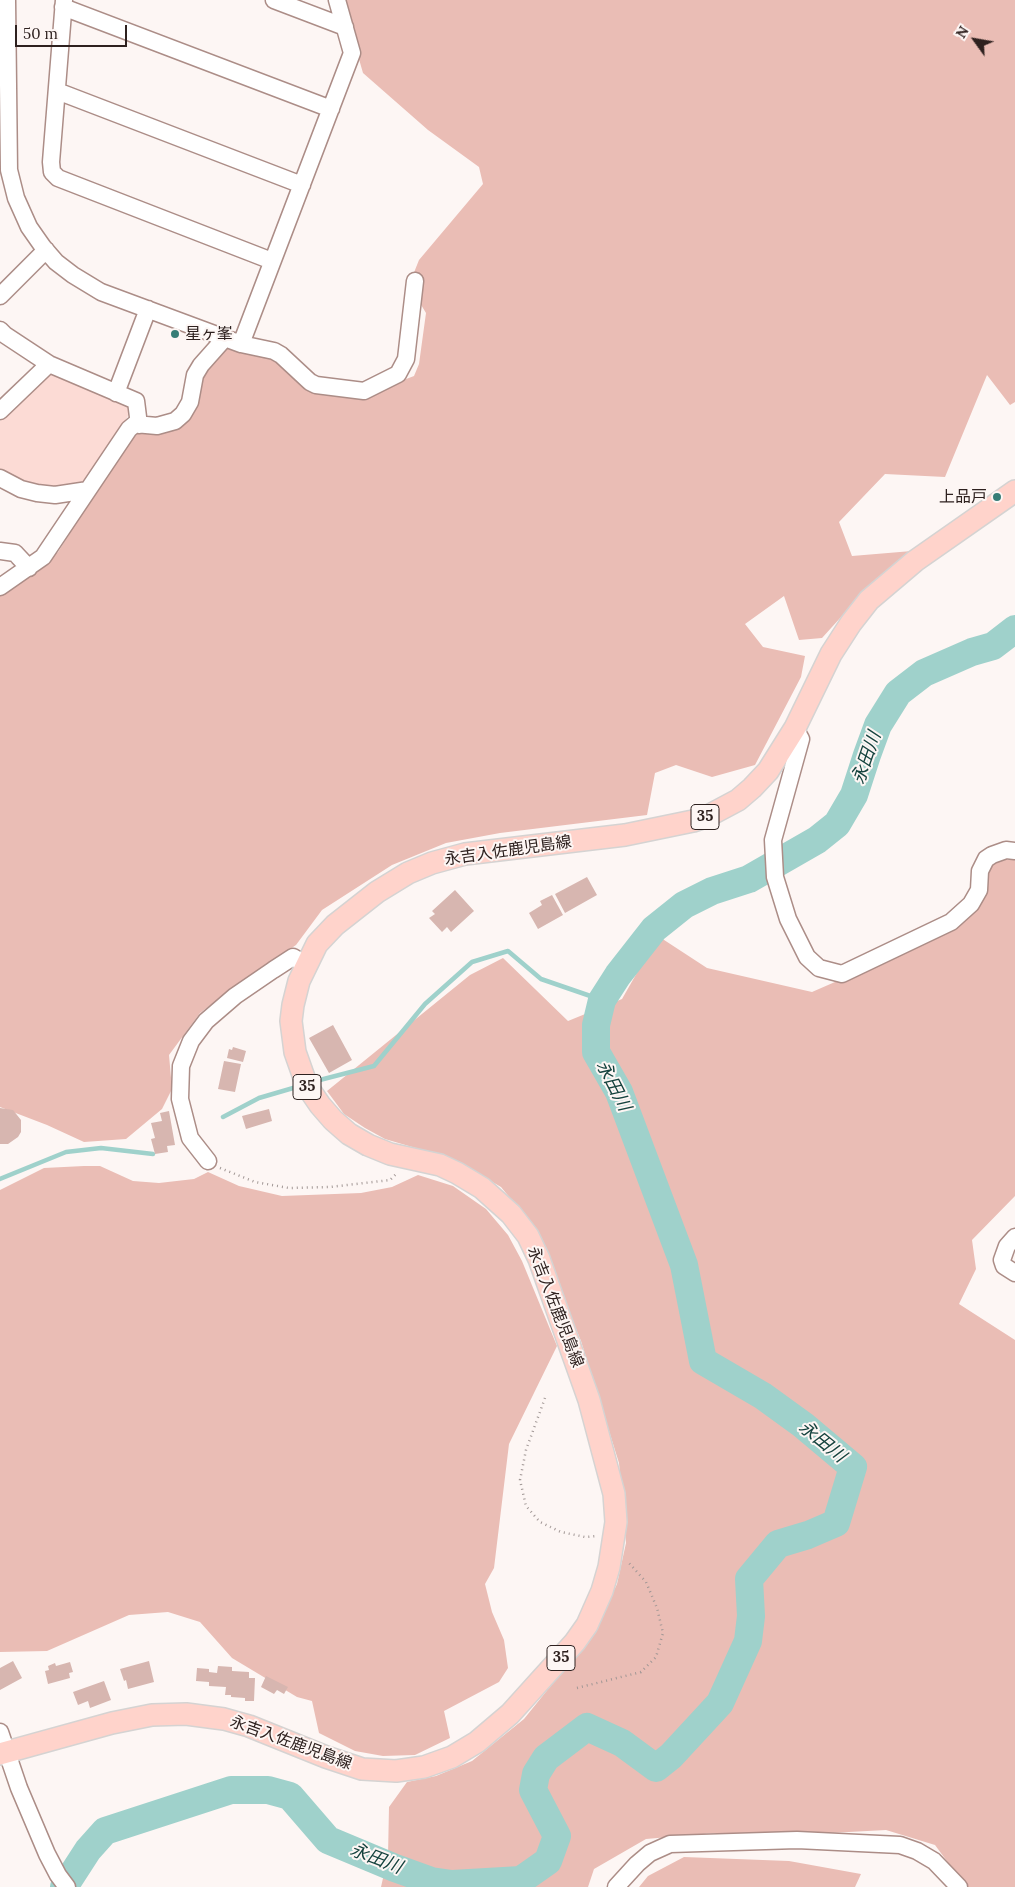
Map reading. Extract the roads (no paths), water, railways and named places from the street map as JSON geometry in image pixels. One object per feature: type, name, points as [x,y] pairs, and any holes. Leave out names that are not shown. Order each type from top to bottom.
[{"type":"main road","name":"永吉入佐鹿児島線","points":[[4,1753],[152,1714],[186,1714],[224,1719],[249,1726],[326,1757],[362,1769],[396,1771],[424,1767],[452,1757],[477,1742],[510,1714],[576,1642],[587,1625],[602,1591],[616,1522],[614,1494],[589,1400],[540,1259],[528,1236],[511,1214],[482,1188],[440,1165],[390,1154],[368,1145],[350,1134],[324,1110],[307,1086],[295,1052],[292,1035],[293,1005],[302,972],[317,944],[350,912],[400,878],[432,863],[465,854],[624,835],[694,821],[708,816],[738,800],[768,771],[795,728],[831,654],[869,600],[915,561],[1015,491]]},
{"type":"street","points":[[7,0],[4,131],[9,170],[16,198],[29,227],[56,262],[73,275],[100,292],[241,344],[266,348],[281,355],[310,382],[316,385],[364,391],[398,374],[406,359],[415,281]]},
{"type":"street","points":[[274,0],[345,27]]},
{"type":"street","points":[[241,344],[352,53],[337,0]]},
{"type":"street","points":[[272,261],[58,178],[52,172],[51,162],[64,4],[331,109]]},
{"type":"street","points":[[57,90],[302,185]]},
{"type":"street","points":[[0,296],[46,250]]},
{"type":"street","points":[[116,393],[148,309]]},
{"type":"street","points":[[0,330],[49,364],[136,401],[139,425]]},
{"type":"street","points":[[0,587],[43,557],[135,424],[158,426],[175,421],[183,414],[190,402],[195,375],[225,338]]},
{"type":"street","points":[[0,411],[49,364]]},
{"type":"street","points":[[0,478],[21,489],[37,493],[55,495],[88,490]]},
{"type":"street","points":[[0,551],[15,553],[29,568]]},
{"type":"street","points":[[795,728],[802,739],[773,840],[775,877],[788,919],[807,957],[819,968],[842,974],[951,922],[971,904],[979,890],[980,871],[986,859],[1006,850],[1015,850]]},
{"type":"street","points":[[208,1161],[190,1138],[180,1099],[181,1066],[190,1041],[206,1021],[235,996],[293,957],[302,972]]},
{"type":"street","points":[[1015,1237],[1007,1246],[1002,1260],[1004,1266],[1015,1273]]},
{"type":"street","points":[[0,1732],[4,1753],[47,1854],[67,1887]]},
{"type":"street","points":[[616,1887],[650,1853],[670,1844],[797,1840],[900,1845],[917,1851],[934,1861],[959,1887]]},
{"type":"waterway","name":"永田川","points":[[64,1887],[88,1850],[105,1831],[231,1790],[268,1790],[290,1796],[328,1840],[431,1881],[452,1884],[521,1880],[548,1861],[557,1836],[533,1790],[536,1774],[546,1758],[587,1727],[622,1743],[656,1768],[671,1756],[720,1703],[748,1641],[751,1616],[749,1579],[778,1544],[808,1535],[836,1523],[853,1467],[803,1425],[763,1396],[703,1361],[684,1265],[619,1092],[596,1052],[596,1025],[602,1000],[618,975],[654,929],[684,905],[712,891],[749,879],[817,840],[837,824],[854,795],[878,725],[898,693],[924,673],[972,652],[993,646],[1015,629]]},
{"type":"waterway","points":[[312,1082],[374,1066],[425,1004],[472,962],[508,951],[541,979],[602,1000]]},
{"type":"waterway","points":[[223,1117],[259,1098],[300,1086]]},
{"type":"waterway","points":[[0,1179],[66,1152],[101,1148],[153,1154]]},
{"type":"place","name":"星ヶ峯","points":[[175,334]]},
{"type":"place","name":"上品戸","points":[[997,497]]}]
